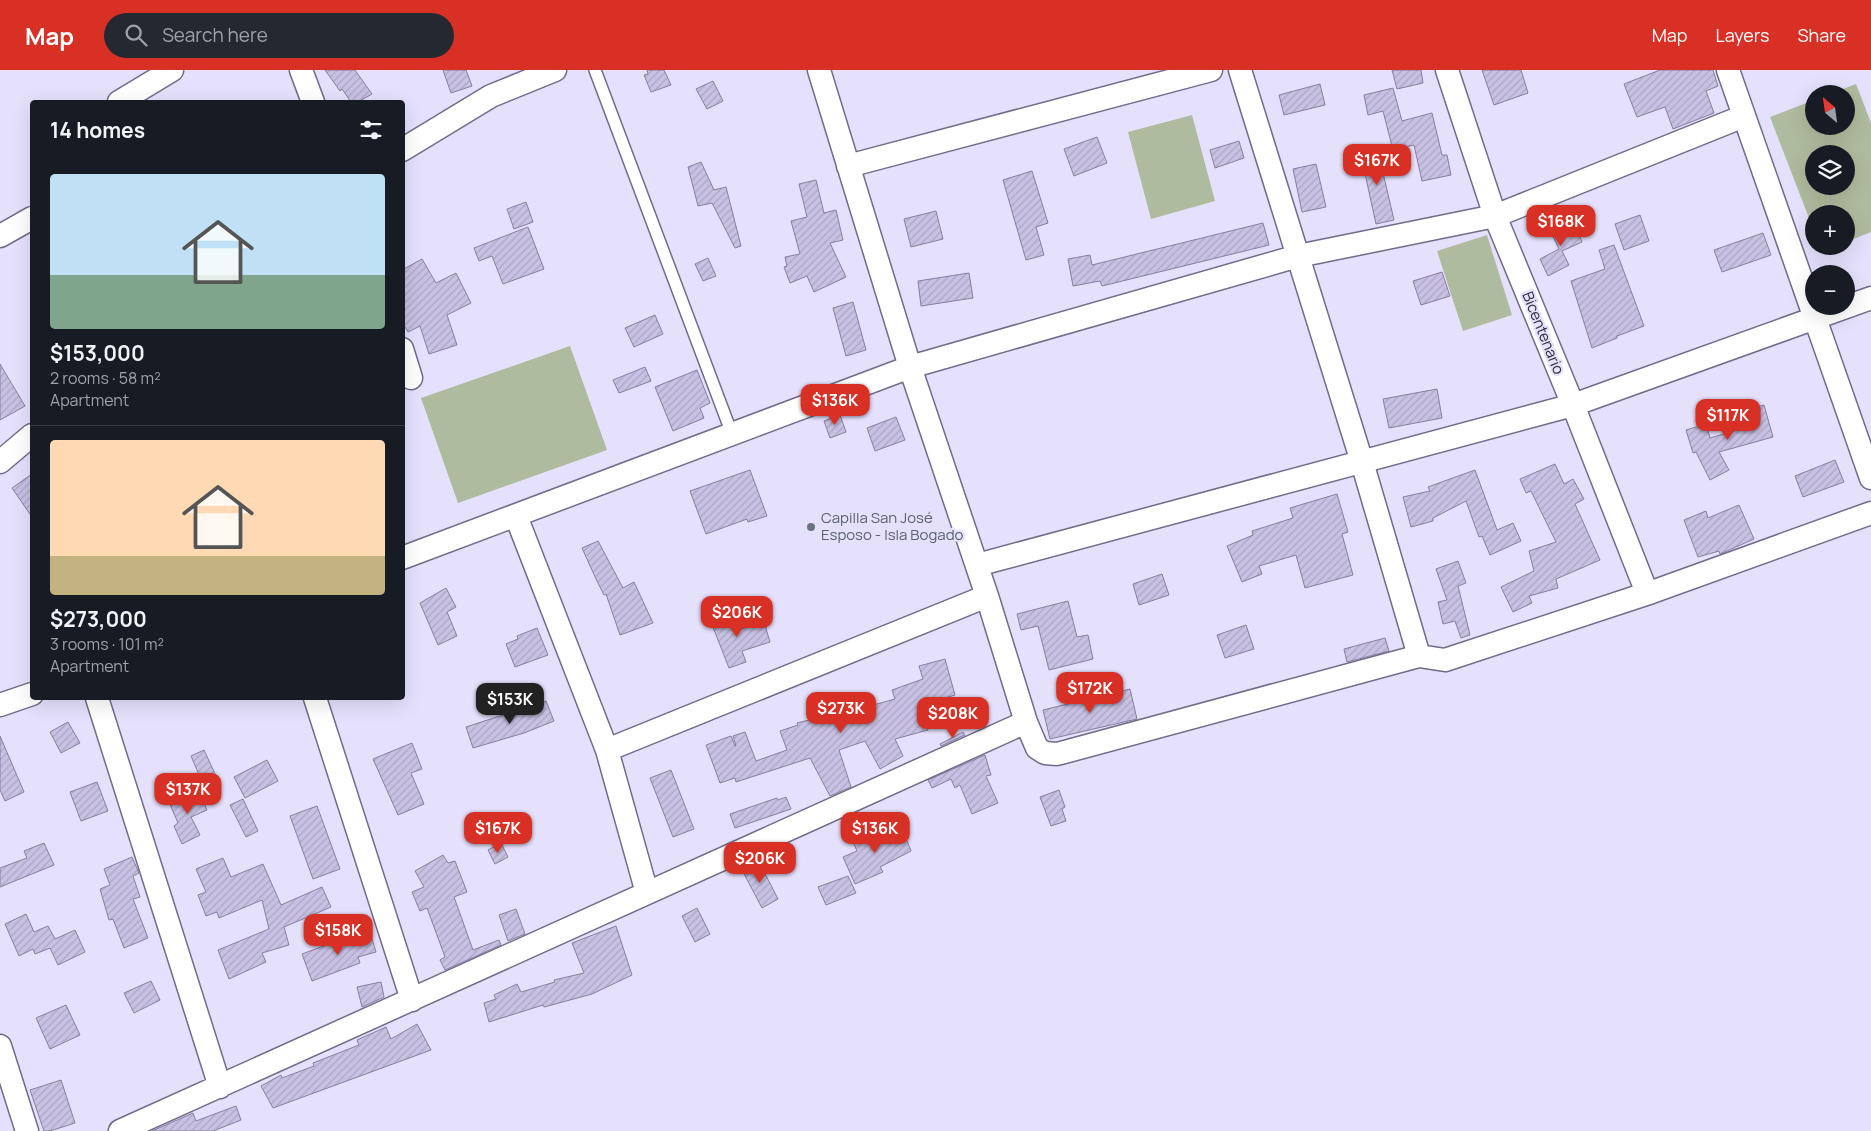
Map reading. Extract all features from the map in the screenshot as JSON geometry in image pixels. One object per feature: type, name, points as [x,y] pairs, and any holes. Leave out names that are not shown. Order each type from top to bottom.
[{"type":"street","points":[[122,100],[172,70]]},
{"type":"street","points":[[301,70],[312,100]]},
{"type":"street","points":[[405,148],[491,96],[555,70]]},
{"type":"street","points":[[819,70],[910,367],[977,565],[1026,722],[1037,748],[1045,754],[1057,754],[1419,656],[1445,660],[1647,593],[1871,513]]},
{"type":"street","points":[[848,166],[1211,70]]},
{"type":"street","points":[[1240,70],[1362,462],[1419,656]]},
{"type":"street","name":"Bicentenario","points":[[1448,70],[1495,216],[1573,405],[1647,593]]},
{"type":"street","points":[[1728,70],[1871,478]]},
{"type":"street","points":[[405,557],[910,367],[1298,256],[1495,216],[1744,116]]},
{"type":"street","points":[[0,236],[30,219]]},
{"type":"street","points":[[977,565],[1573,405],[1871,298]]},
{"type":"street","points":[[405,359],[411,378]]},
{"type":"street","points":[[0,462],[30,437]]},
{"type":"street","points":[[516,516],[608,750],[647,893]]},
{"type":"street","points":[[608,750],[987,596]]},
{"type":"street","points":[[0,705],[30,695]]},
{"type":"street","points":[[97,700],[220,1087]]},
{"type":"street","points":[[316,700],[412,1000]]},
{"type":"street","points":[[120,1131],[1026,722]]},
{"type":"street","points":[[0,1046],[27,1131]]},
{"type":"lane","points":[[595,70],[732,434]]},
{"type":"green space","points":[[1856,84],[1871,123],[1871,232],[1855,238],[1855,205],[1805,205],[1805,208],[1770,117],[1805,103],[1805,135],[1855,135],[1855,85],[1853,85]]},
{"type":"green space","points":[[1192,115],[1215,201],[1151,219],[1128,132]]},
{"type":"green space","points":[[1487,235],[1512,315],[1463,331],[1437,251]]},
{"type":"green space","points":[[570,346],[607,450],[458,503],[421,398]]},
{"type":"building","points":[[325,70],[355,70],[372,94],[362,100],[350,100],[342,89],[340,91]]},
{"type":"building","points":[[443,70],[466,70],[472,86],[451,93]]},
{"type":"building","points":[[647,70],[664,70],[671,85],[651,92],[644,75],[648,74]]},
{"type":"building","points":[[1392,70],[1421,70],[1423,83],[1397,89]]},
{"type":"building","points":[[1482,70],[1521,70],[1528,93],[1494,105]]},
{"type":"building","points":[[1660,70],[1713,70],[1718,86],[1706,91],[1714,113],[1673,129],[1665,107],[1637,117],[1624,84]]},
{"type":"building","points":[[713,81],[723,101],[707,109],[696,89]]},
{"type":"building","points":[[1320,84],[1325,105],[1284,115],[1279,95]]},
{"type":"building","points":[[1393,88],[1402,121],[1432,113],[1442,155],[1447,155],[1451,175],[1422,181],[1414,145],[1393,150],[1383,111],[1368,115],[1364,95]]},
{"type":"building","points":[[1097,137],[1107,163],[1074,176],[1064,149]]},
{"type":"building","points":[[1239,141],[1244,158],[1215,168],[1210,150]]},
{"type":"building","points":[[1377,147],[1394,220],[1376,224],[1360,151]]},
{"type":"building","points":[[701,162],[714,190],[726,187],[741,246],[735,248],[712,203],[698,206],[688,167]]},
{"type":"building","points":[[1316,164],[1326,207],[1302,212],[1293,169]]},
{"type":"building","points":[[1032,171],[1048,223],[1036,227],[1044,255],[1026,260],[1003,180]]},
{"type":"building","points":[[816,180],[824,213],[836,210],[843,240],[830,243],[846,277],[814,292],[807,276],[790,283],[784,267],[787,266],[785,257],[800,254],[791,221],[807,217],[799,184]]},
{"type":"building","points":[[526,202],[533,222],[514,229],[507,209]]},
{"type":"building","points":[[936,211],[943,239],[911,247],[904,219]]},
{"type":"building","points":[[1640,215],[1649,241],[1624,250],[1615,224]]},
{"type":"building","points":[[1573,221],[1582,242],[1562,251],[1569,265],[1548,276],[1540,259],[1559,249],[1550,230]]},
{"type":"building","points":[[1263,223],[1269,245],[1102,286],[1100,281],[1073,286],[1068,259],[1090,255],[1092,265]]},
{"type":"building","points":[[528,227],[544,269],[503,284],[492,256],[479,261],[474,248]]},
{"type":"building","points":[[1763,233],[1771,255],[1722,272],[1714,250]]},
{"type":"building","points":[[1614,245],[1644,326],[1592,348],[1571,281],[1605,269],[1599,250]]},
{"type":"building","points":[[708,258],[716,276],[703,281],[695,264]]},
{"type":"building","points":[[422,259],[436,283],[456,273],[471,303],[447,315],[457,345],[429,354],[420,326],[408,332],[405,327],[405,268]]},
{"type":"building","points":[[1442,272],[1450,296],[1421,305],[1413,281]]},
{"type":"building","points":[[969,273],[973,298],[921,306],[918,281]]},
{"type":"building","points":[[853,302],[866,350],[846,356],[833,308]]},
{"type":"building","points":[[655,315],[663,334],[634,347],[625,328]]},
{"type":"building","points":[[0,364],[25,406],[0,420]]},
{"type":"building","points":[[645,367],[651,381],[619,393],[613,380]]},
{"type":"building","points":[[697,370],[710,403],[700,408],[704,418],[673,431],[655,387]]},
{"type":"building","points":[[1437,389],[1442,418],[1389,428],[1383,399]]},
{"type":"building","points":[[1764,405],[1773,437],[1719,452],[1729,470],[1710,480],[1696,452],[1693,453],[1686,430],[1706,424],[1710,438],[1751,426],[1747,410]]},
{"type":"building","points":[[840,415],[846,432],[830,438],[824,421]]},
{"type":"building","points":[[896,417],[905,440],[875,451],[867,428]]},
{"type":"building","points":[[1835,460],[1844,482],[1803,497],[1795,476]]},
{"type":"building","points":[[1555,464],[1564,484],[1573,479],[1584,499],[1575,504],[1600,560],[1556,579],[1558,588],[1529,596],[1532,603],[1513,612],[1501,587],[1534,571],[1529,551],[1556,542],[1531,491],[1526,493],[1520,479]]},
{"type":"building","points":[[750,470],[767,516],[748,522],[747,519],[706,534],[690,491]]},
{"type":"building","points":[[1475,470],[1497,530],[1513,523],[1521,541],[1490,555],[1482,536],[1479,537],[1466,501],[1433,518],[1433,521],[1411,527],[1403,497],[1430,491],[1428,487]]},
{"type":"building","points":[[30,475],[30,514],[12,488]]},
{"type":"building","points":[[1337,494],[1348,532],[1342,534],[1353,575],[1305,588],[1296,555],[1259,566],[1262,574],[1242,582],[1227,546],[1253,535],[1252,531],[1293,518],[1290,508]]},
{"type":"building","points":[[1739,505],[1754,539],[1720,554],[1719,551],[1698,557],[1684,520],[1706,511],[1708,518]]},
{"type":"building","points":[[598,541],[623,588],[634,582],[653,623],[620,635],[606,594],[604,595],[582,548]]},
{"type":"building","points":[[1458,561],[1466,583],[1458,586],[1470,635],[1461,638],[1455,621],[1443,624],[1438,602],[1447,600],[1436,569]]},
{"type":"building","points":[[1162,574],[1169,595],[1139,605],[1133,584]]},
{"type":"building","points":[[446,588],[456,607],[447,612],[457,636],[438,645],[420,603]]},
{"type":"building","points":[[1068,601],[1077,637],[1088,635],[1093,659],[1049,670],[1038,626],[1021,630],[1017,614]]},
{"type":"building","points":[[726,610],[735,631],[764,622],[770,642],[742,651],[746,662],[729,668],[709,617]]},
{"type":"building","points":[[1246,625],[1254,649],[1225,658],[1217,635]]},
{"type":"building","points":[[537,628],[548,655],[515,667],[506,644],[518,639],[517,636]]},
{"type":"building","points":[[1385,638],[1389,651],[1347,662],[1344,649]]},
{"type":"building","points":[[945,659],[955,695],[922,705],[928,730],[895,739],[903,756],[880,769],[865,741],[839,750],[851,787],[830,796],[810,758],[736,782],[735,778],[720,783],[706,745],[731,736],[736,746],[733,736],[745,732],[756,761],[787,750],[780,731],[798,725],[797,723],[829,715],[826,706],[854,695],[859,709],[895,699],[892,690],[923,679],[919,666]]},
{"type":"building","points":[[1130,689],[1137,719],[1050,739],[1043,710]]},
{"type":"building","points":[[546,701],[554,721],[524,733],[473,748],[466,727]]},
{"type":"building","points":[[68,722],[80,743],[61,753],[50,732]]},
{"type":"building","points":[[963,732],[965,735],[941,746],[940,744]]},
{"type":"building","points":[[0,736],[24,792],[5,801],[0,790]]},
{"type":"building","points":[[412,743],[422,769],[411,773],[424,804],[398,815],[373,759]]},
{"type":"building","points":[[204,750],[216,776],[202,782],[191,756]]},
{"type":"building","points":[[985,755],[991,775],[986,776],[998,803],[972,814],[960,785],[955,788],[951,779],[932,788],[928,780]]},
{"type":"building","points":[[267,760],[278,781],[245,798],[234,777]]},
{"type":"building","points":[[671,770],[694,829],[673,837],[650,778]]},
{"type":"building","points":[[97,782],[108,811],[81,821],[70,792]]},
{"type":"building","points":[[198,789],[207,810],[191,817],[200,835],[182,844],[174,826],[178,823],[169,802]]},
{"type":"building","points":[[1059,790],[1065,807],[1062,809],[1066,821],[1051,826],[1040,797]]},
{"type":"building","points":[[786,797],[791,809],[735,828],[730,814],[777,798],[778,800]]},
{"type":"building","points":[[243,799],[258,831],[246,837],[230,805]]},
{"type":"building","points":[[317,806],[340,869],[313,879],[290,816]]},
{"type":"building","points":[[902,828],[911,851],[880,867],[883,872],[855,884],[843,857],[857,851],[853,842],[878,829],[883,838]]},
{"type":"building","points":[[44,843],[54,865],[0,887],[0,868],[27,858],[24,851]]},
{"type":"building","points":[[501,843],[508,857],[495,864],[488,850]]},
{"type":"building","points":[[443,855],[448,863],[455,861],[467,892],[454,897],[473,950],[499,940],[501,945],[445,970],[440,960],[445,957],[427,908],[420,911],[412,892],[424,887],[415,871]]},
{"type":"building","points":[[132,857],[139,873],[133,876],[140,897],[133,899],[148,938],[124,948],[113,919],[109,920],[100,889],[110,885],[104,869]]},
{"type":"building","points":[[223,858],[231,877],[263,864],[281,905],[322,887],[331,907],[284,927],[289,945],[262,953],[266,962],[229,979],[218,950],[269,929],[262,900],[219,918],[217,912],[206,916],[198,895],[206,892],[196,869]]},
{"type":"building","points":[[758,860],[778,899],[762,908],[741,868]]},
{"type":"building","points":[[848,876],[856,893],[826,905],[818,887]]},
{"type":"building","points":[[697,908],[710,934],[695,942],[682,916]]},
{"type":"building","points":[[516,909],[525,934],[508,941],[499,915]]},
{"type":"building","points":[[26,914],[34,932],[48,926],[55,939],[75,930],[85,952],[58,965],[50,948],[35,954],[33,949],[19,956],[5,924]]},
{"type":"building","points":[[616,926],[632,975],[592,994],[544,1007],[543,1005],[489,1022],[484,1003],[496,999],[494,995],[517,984],[521,992],[555,982],[554,980],[584,973],[572,943]]},
{"type":"building","points":[[370,932],[376,952],[358,957],[360,963],[312,981],[302,954],[348,937],[348,939]]},
{"type":"building","points":[[151,981],[160,1000],[134,1013],[124,993]]},
{"type":"building","points":[[381,982],[384,997],[362,1007],[357,987]]},
{"type":"building","points":[[66,1005],[80,1035],[50,1049],[36,1018]]},
{"type":"building","points":[[417,1024],[431,1050],[273,1108],[261,1086],[281,1075],[282,1078],[314,1066],[313,1063],[359,1045],[357,1040],[386,1027],[391,1039]]},
{"type":"building","points":[[61,1080],[75,1123],[44,1131],[30,1090]]},
{"type":"building","points":[[236,1106],[241,1120],[213,1131],[152,1131],[193,1113],[196,1121]]},
{"type":"place","name":"Capilla San José Esposo - Isla Bogado","points":[[811,527]]}]
